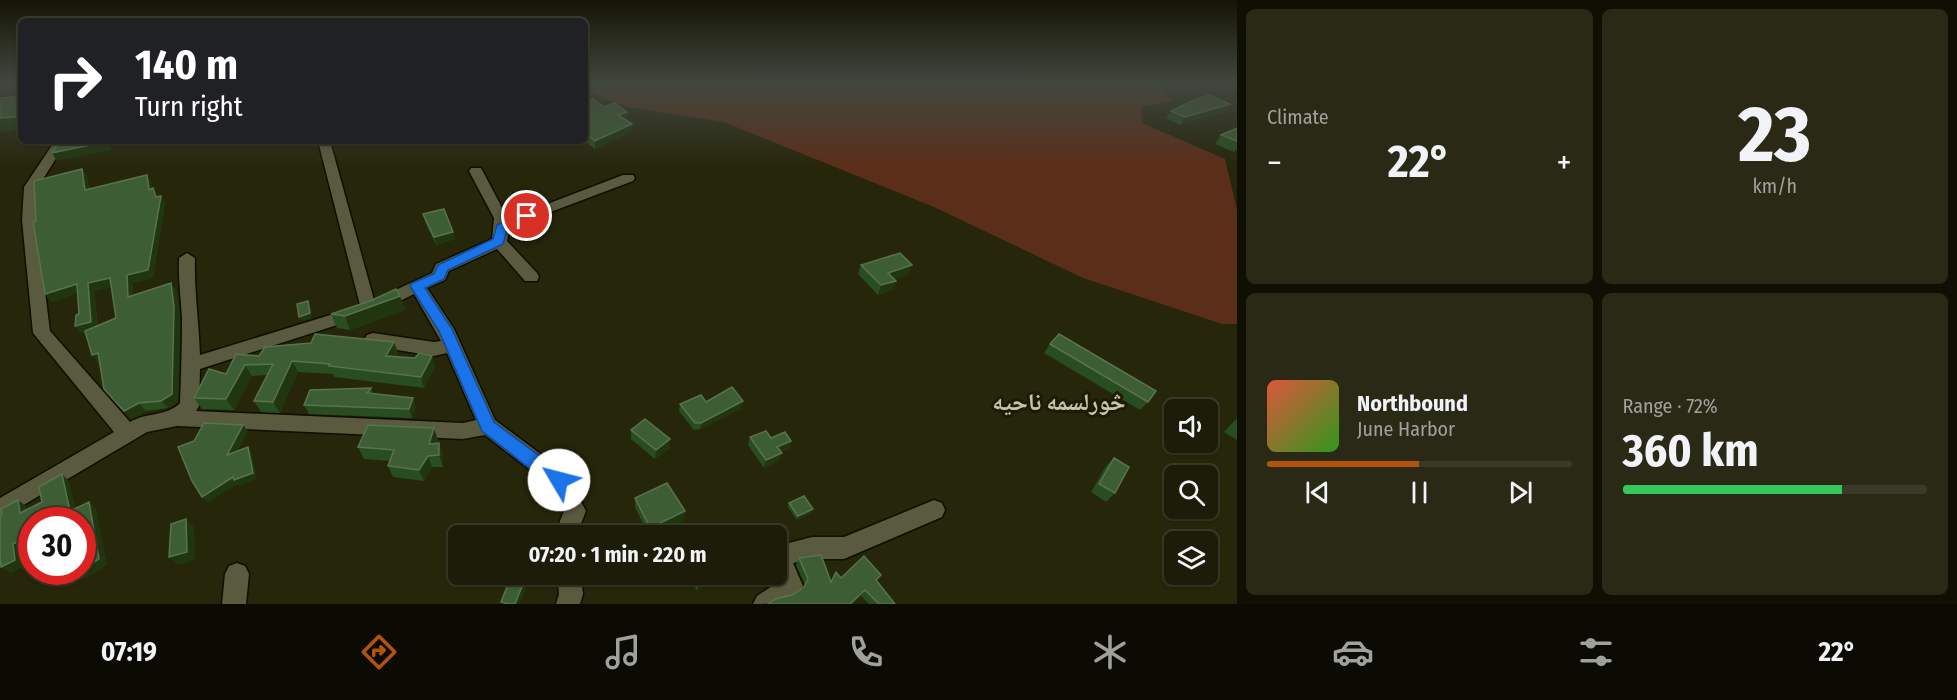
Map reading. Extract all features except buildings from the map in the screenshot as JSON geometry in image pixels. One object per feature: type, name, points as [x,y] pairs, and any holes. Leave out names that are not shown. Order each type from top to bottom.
[{"type":"street","points":[[62,144],[31,187],[29,220],[42,333],[128,434]]},
{"type":"street","points":[[325,144],[368,309]]},
{"type":"street","points":[[476,171],[501,218],[500,235],[531,277]]},
{"type":"street","points":[[191,365],[368,309],[439,276],[442,268],[500,235],[527,216],[628,178]]},
{"type":"street","points":[[177,418],[189,406],[191,365],[190,315],[186,286],[187,258]]},
{"type":"street","points":[[417,286],[445,329],[488,426],[559,480],[576,511],[570,525]]},
{"type":"street","points":[[296,332],[334,336]]},
{"type":"street","points":[[357,339],[434,349],[452,345]]},
{"type":"street","points":[[0,509],[142,425],[177,418],[463,431],[488,426]]},
{"type":"street","points":[[765,604],[789,590],[791,586],[781,562],[782,555],[812,548],[844,548],[933,510]]},
{"type":"street","points":[[234,604],[237,574]]},
{"type":"street","points":[[568,604],[571,594],[570,585]]},
{"type":"shaded area","points":[[655,111],[1141,111],[1142,123],[1225,159],[1237,210],[1237,324],[1222,324],[1083,278],[934,207],[724,122]]},
{"type":"district","name":"څورلسمه ناحیه","points":[[1059,402]]},
{"type":"route","points":[[527,216],[502,228],[499,242],[442,268],[439,276],[417,286],[445,329],[488,426],[559,480]]}]
